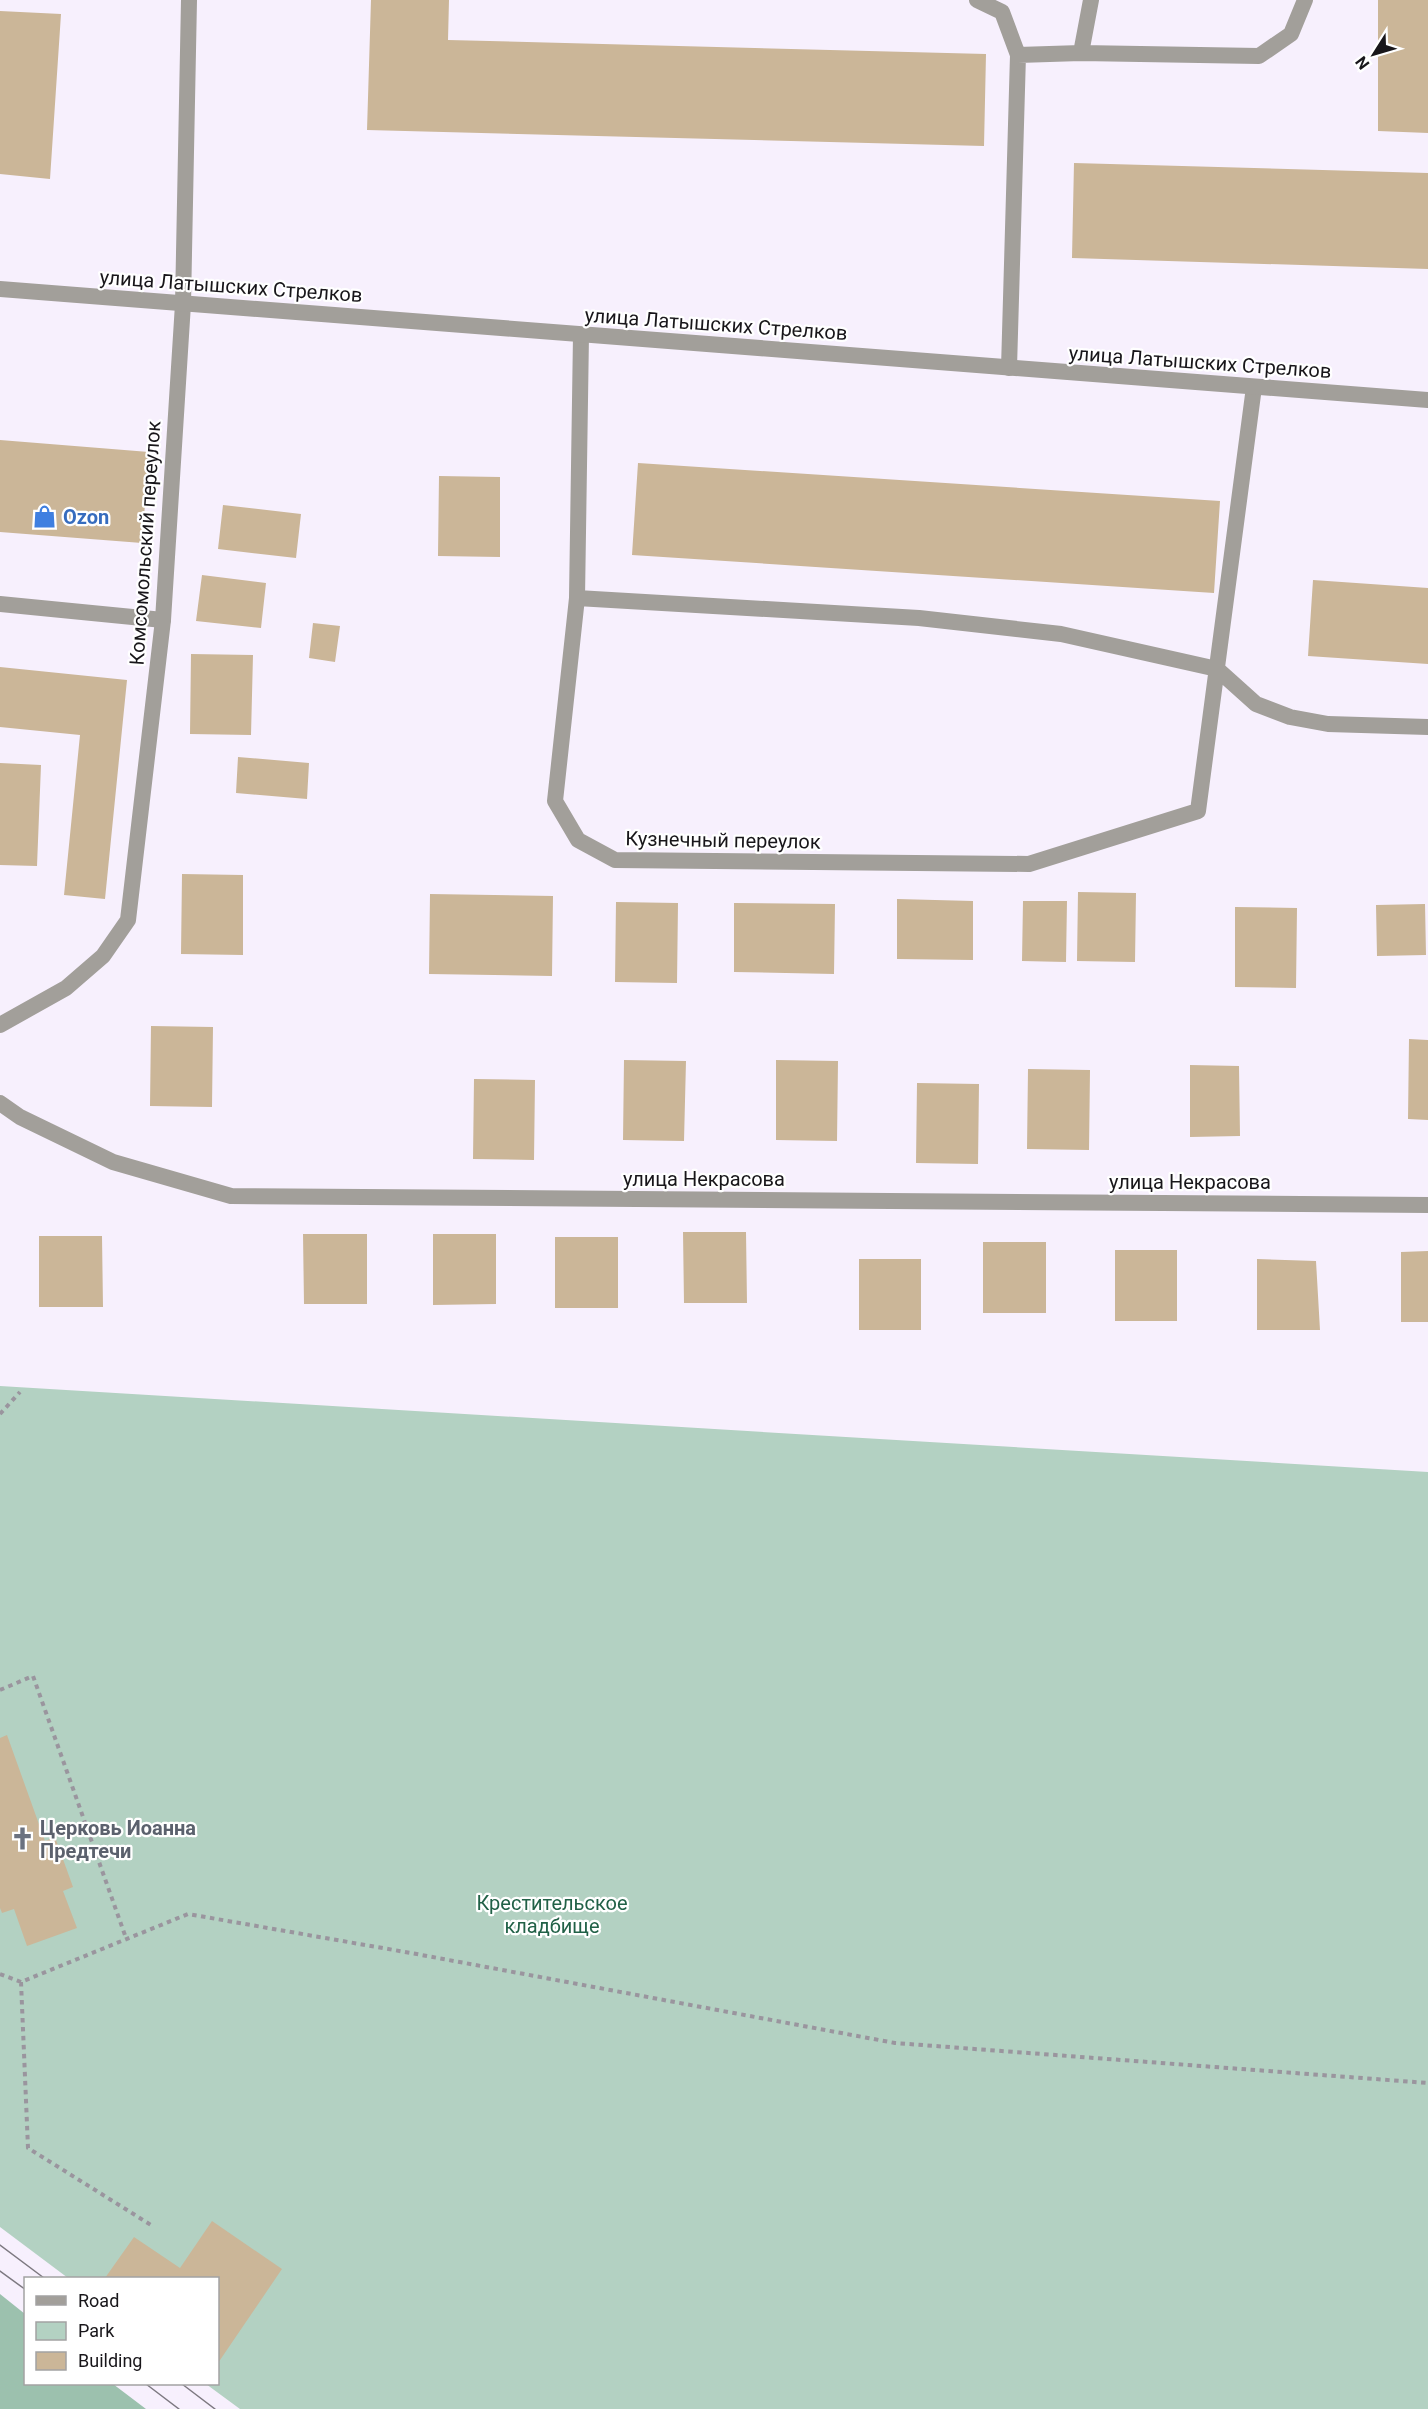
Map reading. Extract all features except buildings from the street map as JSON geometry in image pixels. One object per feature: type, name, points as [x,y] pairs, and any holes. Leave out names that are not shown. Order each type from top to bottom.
[{"type":"street","name":"Комсомольский переулок","points":[[0,1025],[66,988],[103,956],[128,920],[163,620],[183,304],[189,0]]},
{"type":"street","points":[[977,0],[1002,12],[1018,55],[1009,368]]},
{"type":"street","points":[[1081,53],[1091,0]]},
{"type":"street","points":[[1018,55],[1081,53],[1259,56],[1291,34],[1305,0]]},
{"type":"street","name":"улица Латышских Стрелков","points":[[0,289],[1428,400]]},
{"type":"street","name":"Кузнечный переулок","points":[[581,335],[578,598],[555,801],[578,840],[615,860],[1029,864],[1198,811],[1217,669]]},
{"type":"street","points":[[1217,669],[1254,387]]},
{"type":"street","points":[[578,598],[919,618],[1061,634],[1217,669],[1256,704],[1290,717],[1328,724],[1428,728]]},
{"type":"street","points":[[0,604],[163,620]]},
{"type":"street","name":"улица Некрасова","points":[[0,1103],[20,1117],[113,1162],[231,1196],[1428,1205]]},
{"type":"path","points":[[0,1414],[20,1392]]},
{"type":"path","points":[[0,1690],[33,1676],[126,1938]]},
{"type":"path","points":[[0,1974],[21,1982],[188,1914],[895,2043],[1428,2083]]},
{"type":"path","points":[[21,1982],[28,2148],[151,2225]]},
{"type":"green space","name":"Крестительское кладбище","points":[[0,1386],[1428,1472],[1428,2409],[240,2409],[207,2385],[219,2385],[219,2277],[67,2277],[0,2227]]},
{"type":"green space","points":[[0,2294],[24,2313],[24,2385],[114,2385],[146,2409],[0,2409]]},
{"type":"tram line","points":[[0,2245],[43,2277]]},
{"type":"tram line","points":[[0,2271],[24,2289]]},
{"type":"tram line","points":[[147,2385],[179,2409]]},
{"type":"tram line","points":[[183,2385],[215,2409]]},
{"type":"place","name":"Ozon","points":[[45,517]]},
{"type":"place","name":"Церковь Иоанна Предтечи","points":[[22,1839]]}]
